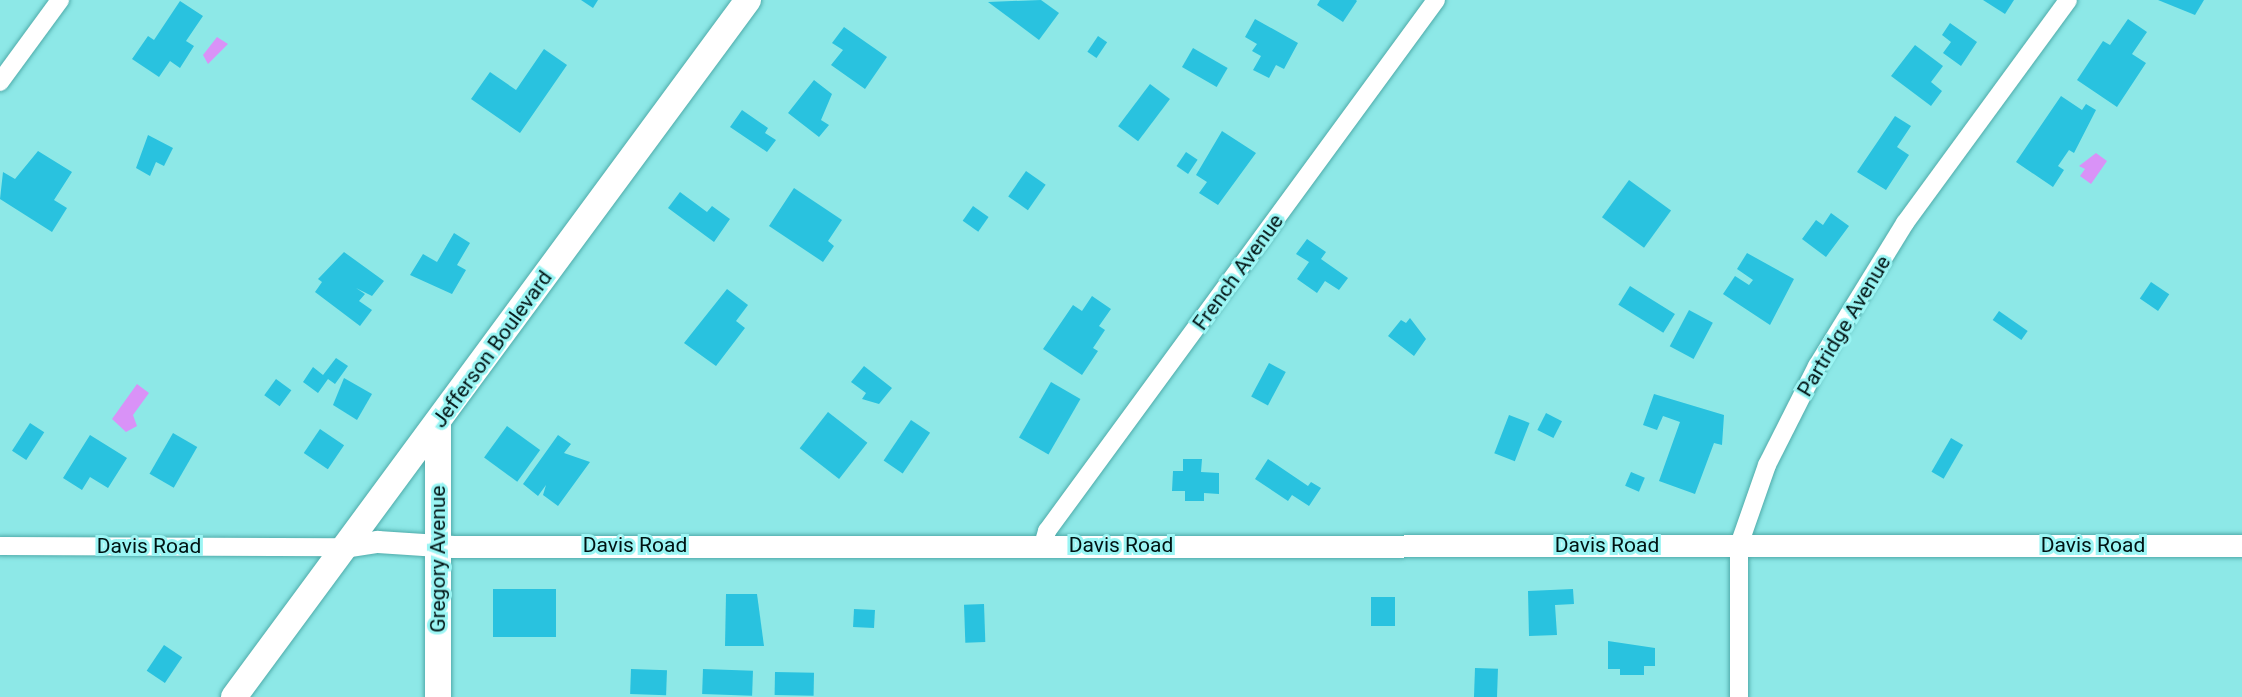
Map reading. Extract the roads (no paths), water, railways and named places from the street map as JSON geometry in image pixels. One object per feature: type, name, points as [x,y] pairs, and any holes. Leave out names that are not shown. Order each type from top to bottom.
[{"type":"main road","name":"Jefferson Boulevard","points":[[234,697],[748,0]]},
{"type":"main road","name":"Gregory Avenue","points":[[438,422],[438,697]]},
{"type":"street","points":[[0,82],[60,0]]},
{"type":"street","name":"French Avenue","points":[[1043,545],[1047,531],[1436,0]]},
{"type":"street","name":"Partridge Avenue","points":[[1739,697],[1739,545],[1767,465],[1824,356],[1905,223],[2068,0]]},
{"type":"street","name":"Davis Road","points":[[0,546],[345,547],[378,542],[439,547],[2242,546]]}]
